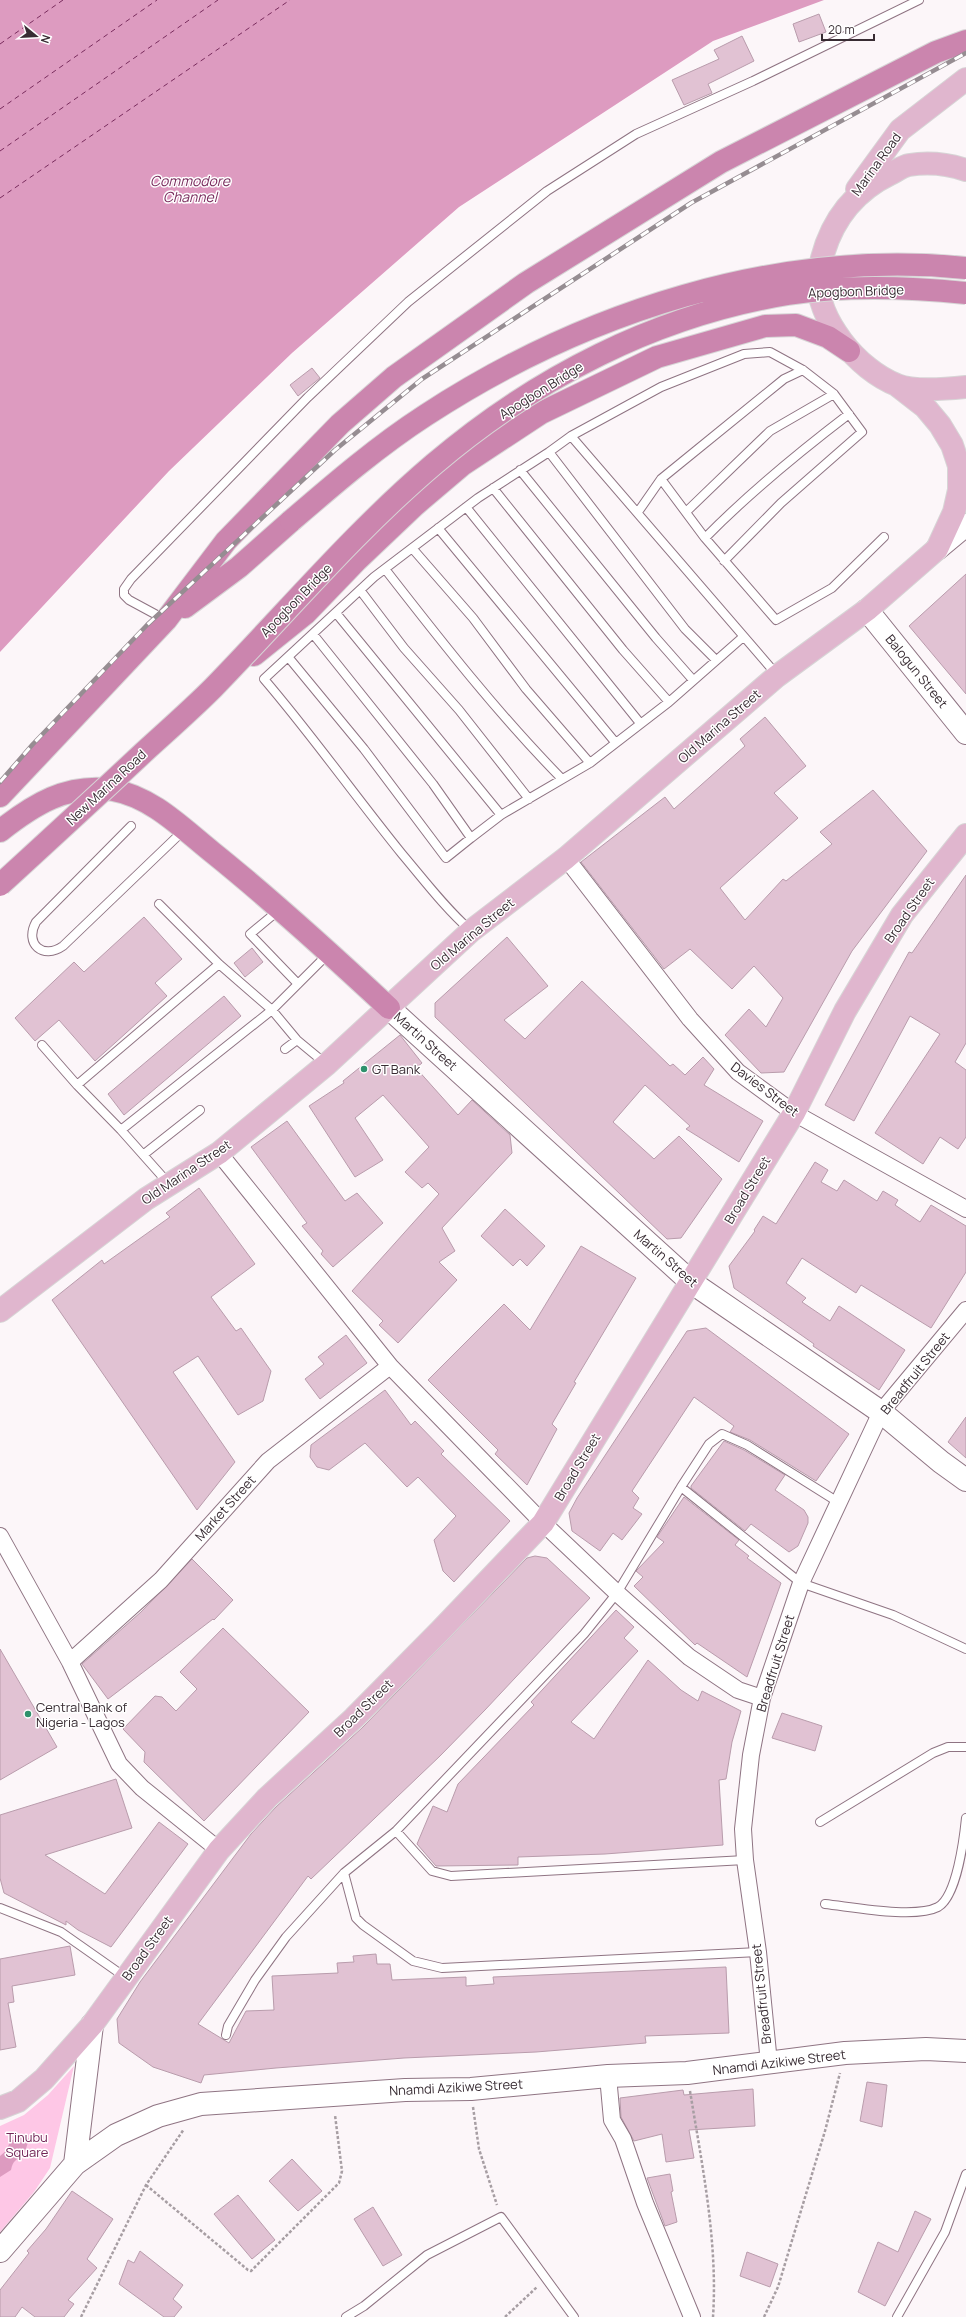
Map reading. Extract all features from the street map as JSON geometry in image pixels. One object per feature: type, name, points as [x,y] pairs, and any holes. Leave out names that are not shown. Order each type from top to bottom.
[{"type":"highway","points":[[0,796],[166,620],[226,541],[340,424],[394,378],[526,283],[721,162],[936,52],[966,41]]},
{"type":"highway","name":"Apogbon Bridge","points":[[166,620],[239,567],[344,475],[425,415],[513,365],[610,321],[653,306],[736,282],[782,273],[824,267],[866,264],[920,263],[966,268]]},
{"type":"highway","name":"Apogbon Bridge","points":[[212,689],[304,589],[392,502],[436,462],[515,404],[565,373],[649,331],[691,316],[737,304],[791,294],[835,290],[922,289],[966,293]]},
{"type":"highway","points":[[212,689],[305,614],[356,561],[415,504],[462,465],[527,420],[657,357],[765,326],[796,325],[828,338],[850,351]]},
{"type":"highway","name":"New Marina Road","points":[[0,885],[212,689]]},
{"type":"highway","points":[[0,831],[39,803],[62,794],[84,789],[112,790],[140,798],[163,813],[281,909],[389,1008]]},
{"type":"main road","name":"Marina Road","points":[[845,208],[900,130],[966,79]]},
{"type":"main road","points":[[845,208],[873,182],[908,165],[949,164],[966,170]]},
{"type":"main road","name":"Old Marina Street","points":[[845,208],[827,238],[818,276],[822,306],[833,330],[850,351],[868,369],[898,386],[925,407],[940,425],[952,444],[959,466],[959,490],[954,512],[937,549]]},
{"type":"main road","points":[[898,386],[937,390],[966,387]]},
{"type":"main road","name":"Old Marina Street","points":[[0,1311],[146,1199],[219,1153],[327,1064],[472,931],[566,858],[777,676],[867,610],[937,549],[965,527]]},
{"type":"main road","name":"Balogun Street","points":[[867,610],[966,733]]},
{"type":"main road","name":"Broad Street","points":[[0,2108],[18,2101],[44,2079],[92,2025],[219,1850],[267,1798],[354,1718],[436,1636],[543,1523],[794,1113],[845,1011],[902,915],[966,835]]},
{"type":"main road","name":"Martin Street","points":[[389,1008],[691,1282],[882,1412],[966,1480]]},
{"type":"main road","name":"Broad Street","points":[[75,2164],[92,2025]]},
{"type":"main road","name":"Nnamdi Azikiwe Street","points":[[0,2250],[75,2164],[116,2135],[158,2116],[201,2104],[333,2095],[471,2089],[608,2076],[687,2073],[845,2053],[926,2049],[966,2051]]},
{"type":"street","name":"Davies Street","points":[[566,858],[690,1019],[738,1072],[794,1113],[966,1208]]},
{"type":"street","points":[[219,1153],[390,1366],[543,1523],[617,1593],[689,1657],[738,1690],[762,1698]]},
{"type":"street","name":"Breadfruit Street","points":[[769,2063],[758,1952],[745,1860],[743,1830],[751,1755],[762,1698],[801,1583],[838,1502],[882,1412],[964,1315]]},
{"type":"street","name":"Market Street","points":[[70,1662],[161,1580],[268,1461],[390,1366]]},
{"type":"street","points":[[0,1536],[70,1662],[119,1764],[142,1788],[219,1850]]},
{"type":"street","points":[[608,2076],[612,2120],[623,2139],[645,2202],[692,2317]]},
{"type":"lane","points":[[166,620],[129,600],[124,595],[124,589],[308,397],[408,302],[546,191],[636,134],[753,81],[919,0]]},
{"type":"lane","points":[[472,931],[440,900],[364,807],[300,721],[264,679],[289,658],[360,590],[385,569],[466,506],[571,436],[661,387],[744,354],[770,352],[804,370],[834,394],[862,432],[781,503],[724,561]]},
{"type":"lane","points":[[638,512],[661,479],[784,379],[804,370]]},
{"type":"lane","points":[[686,512],[770,431],[834,394]]},
{"type":"lane","points":[[705,538],[739,503],[793,456],[849,414]]},
{"type":"lane","points":[[571,436],[638,512],[777,676]]},
{"type":"lane","points":[[549,452],[685,629],[716,660]]},
{"type":"lane","points":[[520,470],[656,638],[693,680]]},
{"type":"lane","points":[[661,479],[705,538],[776,620],[832,588],[884,537]]},
{"type":"lane","points":[[493,488],[623,650],[669,702]]},
{"type":"lane","points":[[466,506],[640,723]]},
{"type":"lane","points":[[438,528],[615,742]]},
{"type":"lane","points":[[412,548],[473,618],[526,689],[590,763]]},
{"type":"lane","points":[[385,569],[533,750],[562,779]]},
{"type":"lane","points":[[360,590],[404,648],[459,710],[529,799]]},
{"type":"lane","points":[[336,613],[501,815]]},
{"type":"lane","points":[[313,634],[433,784],[471,838]]},
{"type":"lane","points":[[289,658],[364,749],[446,858],[501,815],[590,763],[615,742],[669,702],[743,637]]},
{"type":"lane","points":[[131,826],[36,922],[31,932],[31,938],[40,949],[47,952],[54,952],[63,946],[184,830]]},
{"type":"lane","points":[[159,904],[219,964],[272,1010],[297,1040],[327,1064]]},
{"type":"lane","points":[[281,909],[250,934],[298,984]]},
{"type":"lane","points":[[121,1130],[272,1010],[329,952]]},
{"type":"lane","points":[[77,1085],[219,964]]},
{"type":"lane","points":[[285,1049],[297,1040]]},
{"type":"lane","points":[[42,1045],[169,1184]]},
{"type":"lane","points":[[143,1155],[200,1110]]},
{"type":"lane","points":[[226,2035],[228,2026],[255,1980],[286,1937],[344,1873],[396,1831],[584,1634],[617,1593],[681,1487],[709,1444],[722,1434],[747,1445],[838,1502]]},
{"type":"lane","points":[[681,1487],[801,1583],[892,1615],[966,1650]]},
{"type":"lane","points":[[820,1822],[933,1753],[948,1747],[966,1747]]},
{"type":"lane","points":[[826,1904],[910,1913],[938,1907],[949,1894],[962,1853],[966,1818]]},
{"type":"lane","points":[[396,1831],[432,1871],[451,1876],[745,1860]]},
{"type":"lane","points":[[344,1873],[356,1918],[363,1925],[413,1961],[427,1966],[442,1968],[758,1952]]},
{"type":"lane","points":[[0,1908],[61,1932],[125,1978]]},
{"type":"lane","points":[[897,2317],[945,2232],[966,2174]]},
{"type":"lane","points":[[346,2317],[364,2306],[427,2256],[501,2217],[574,2317]]},
{"type":"path","points":[[764,2317],[778,2288],[825,2131],[845,2053]]},
{"type":"path","points":[[687,2073],[702,2162],[713,2257],[713,2317]]},
{"type":"path","points":[[471,2089],[479,2149],[501,2217]]},
{"type":"path","points":[[146,2185],[248,2270],[251,2270],[339,2183],[342,2176],[333,2095]]},
{"type":"path","points":[[81,2317],[146,2185],[184,2128]]},
{"type":"path","points":[[505,2317],[546,2279]]},
{"type":"green space","name":"Tinubu Square","points":[[74,2066],[50,2168],[34,2192],[0,2232],[0,2126],[24,2115],[48,2095]]},
{"type":"water","name":"Commodore Channel","points":[[0,0],[824,0],[713,41],[459,207],[292,353],[169,471],[0,652]]},
{"type":"water","points":[[25,2135],[29,2139],[24,2155],[14,2162],[11,2170],[0,2177],[0,2156],[7,2150],[10,2141]]},
{"type":"building","points":[[819,14],[826,32],[799,42],[793,24]]},
{"type":"building","points":[[742,36],[754,61],[708,84],[712,93],[684,105],[672,80],[719,59],[714,50]]},
{"type":"building","points":[[312,368],[320,378],[298,396],[290,385]]},
{"type":"building","points":[[966,574],[966,694],[909,626]]},
{"type":"building","points":[[765,717],[806,766],[774,793],[798,818],[720,888],[745,920],[783,879],[786,881],[832,844],[820,832],[873,790],[927,851],[852,951],[784,1072],[761,1073],[725,1035],[749,1009],[766,1027],[783,998],[754,966],[732,989],[690,949],[664,969],[581,862],[665,797],[674,809],[745,746],[740,739]]},
{"type":"building","points":[[966,875],[966,1043],[955,1062],[966,1070],[966,1137],[958,1149],[940,1137],[923,1164],[875,1133],[940,1034],[910,1016],[854,1121],[825,1105],[909,952],[912,953]]},
{"type":"building","points":[[144,917],[182,959],[155,983],[167,996],[95,1061],[59,1020],[35,1041],[15,1018],[74,962],[84,972]]},
{"type":"building","points":[[507,937],[548,986],[504,1020],[525,1039],[582,981],[670,1066],[673,1064],[685,1075],[703,1057],[714,1069],[704,1085],[763,1121],[739,1162],[686,1129],[690,1126],[645,1085],[613,1122],[654,1159],[679,1136],[722,1179],[681,1238],[667,1239],[435,1017],[435,1003]]},
{"type":"building","points":[[252,948],[263,962],[245,977],[234,963]]},
{"type":"building","points":[[224,996],[241,1016],[124,1115],[108,1094]]},
{"type":"building","points":[[400,1035],[422,1063],[416,1068],[458,1115],[472,1100],[510,1135],[512,1153],[442,1228],[455,1251],[439,1262],[457,1280],[398,1343],[379,1325],[383,1321],[352,1291],[439,1194],[428,1183],[422,1188],[405,1172],[429,1147],[383,1095],[355,1118],[383,1160],[355,1177],[309,1106],[344,1083],[343,1081]]},
{"type":"building","points":[[287,1121],[345,1201],[357,1193],[383,1223],[333,1267],[321,1254],[323,1251],[302,1226],[307,1223],[251,1147]]},
{"type":"building","points":[[815,1162],[828,1170],[821,1182],[837,1191],[844,1180],[877,1201],[883,1191],[898,1200],[895,1205],[920,1222],[931,1205],[966,1226],[966,1272],[931,1328],[861,1285],[856,1293],[802,1258],[786,1283],[806,1298],[802,1302],[830,1321],[839,1306],[905,1350],[879,1390],[813,1346],[814,1344],[734,1288],[729,1266],[755,1231],[754,1230],[763,1216],[776,1224]]},
{"type":"building","points":[[199,1188],[255,1264],[211,1297],[236,1331],[241,1328],[271,1371],[263,1401],[238,1415],[198,1356],[173,1372],[235,1462],[197,1510],[52,1300],[102,1260],[104,1264],[170,1217],[166,1213]]},
{"type":"building","points":[[505,1209],[545,1246],[527,1266],[520,1259],[513,1266],[481,1236]]},
{"type":"building","points":[[581,1246],[636,1278],[574,1382],[576,1383],[552,1424],[557,1429],[527,1485],[495,1454],[498,1450],[428,1380],[504,1304],[530,1330]]},
{"type":"building","points":[[706,1328],[849,1434],[816,1481],[750,1440],[730,1432],[734,1426],[694,1397],[632,1491],[639,1498],[633,1508],[642,1514],[622,1540],[613,1533],[600,1551],[572,1531],[569,1513],[577,1498],[687,1331]]},
{"type":"building","points":[[346,1335],[367,1363],[320,1399],[305,1379],[324,1364],[318,1357]]},
{"type":"building","points":[[385,1390],[411,1425],[415,1421],[444,1451],[441,1454],[510,1521],[454,1582],[443,1571],[434,1540],[456,1516],[418,1477],[407,1487],[365,1443],[329,1470],[317,1467],[310,1457],[311,1445]]},
{"type":"building","points":[[966,1417],[966,1458],[948,1442]]},
{"type":"building","points":[[724,1441],[744,1450],[785,1475],[775,1490],[804,1510],[808,1517],[808,1523],[798,1546],[789,1552],[751,1524],[745,1531],[691,1488]]},
{"type":"building","points":[[684,1497],[739,1540],[735,1545],[749,1556],[747,1558],[781,1583],[747,1677],[697,1643],[695,1645],[634,1586],[643,1577],[636,1571],[664,1542],[657,1537]]},
{"type":"building","points":[[535,1556],[547,1558],[590,1598],[440,1756],[311,1879],[308,1876],[198,2024],[229,2043],[246,2011],[274,2010],[272,1976],[338,1973],[337,1963],[354,1962],[353,1956],[376,1954],[377,1964],[390,1964],[392,1980],[466,1977],[466,1986],[494,1984],[493,1977],[726,1967],[729,2033],[645,2036],[646,2043],[536,2052],[404,2058],[276,2068],[204,2075],[201,2083],[153,2067],[119,2043],[117,2019],[140,1982],[251,1834],[276,1807],[363,1727],[527,1558]]},
{"type":"building","points":[[192,1559],[233,1600],[214,1620],[213,1619],[108,1699],[82,1664],[141,1612]]},
{"type":"building","points":[[616,1610],[634,1627],[624,1638],[638,1651],[571,1722],[594,1739],[648,1660],[681,1690],[698,1701],[702,1691],[741,1711],[732,1742],[726,1779],[719,1780],[723,1845],[605,1854],[518,1857],[518,1865],[436,1866],[417,1844],[433,1806],[447,1812],[458,1784],[534,1705],[531,1702]]},
{"type":"building","points":[[223,1628],[309,1712],[204,1821],[144,1762],[145,1752],[123,1729],[155,1696],[162,1697],[176,1711],[197,1689],[180,1672]]},
{"type":"building","name":"Central Bank of Nigeria - Lagos","points":[[0,1649],[57,1747],[0,1780]]},
{"type":"building","points":[[782,1713],[822,1726],[815,1751],[772,1738]]},
{"type":"building","points":[[116,1779],[132,1828],[45,1855],[105,1894],[159,1822],[188,1844],[111,1947],[78,1930],[66,1921],[66,1925],[4,1893],[0,1878],[0,1815]]},
{"type":"building","points":[[70,1946],[75,1975],[12,1986],[14,2002],[8,2003],[16,2047],[0,2050],[0,1959]]},
{"type":"building","points":[[867,2082],[887,2085],[882,2127],[860,2121]]},
{"type":"building","points":[[753,2089],[755,2126],[689,2130],[694,2158],[666,2162],[662,2134],[634,2141],[621,2117],[620,2098],[683,2090],[684,2095]]},
{"type":"building","points":[[292,2159],[322,2191],[298,2211],[269,2181]]},
{"type":"building","points":[[670,2174],[673,2191],[671,2192],[677,2222],[665,2226],[647,2178]]},
{"type":"building","points":[[72,2191],[113,2219],[87,2259],[97,2268],[68,2300],[74,2304],[64,2317],[35,2317],[22,2307],[15,2317],[0,2317],[0,2290],[29,2253],[27,2251],[46,2229]]},
{"type":"building","points":[[238,2195],[275,2240],[252,2259],[214,2214]]},
{"type":"building","points":[[373,2207],[402,2255],[383,2266],[354,2219]]},
{"type":"building","points":[[915,2211],[931,2219],[885,2306],[858,2292],[878,2242],[898,2252]]},
{"type":"building","points":[[140,2251],[183,2285],[173,2299],[182,2307],[174,2317],[164,2317],[119,2284],[128,2260],[134,2263]]},
{"type":"building","points":[[747,2252],[778,2264],[770,2287],[740,2276]]},
{"type":"ferry route","points":[[0,44],[63,0]]},
{"type":"ferry route","points":[[0,109],[157,0]]},
{"type":"ferry route","points":[[0,151],[218,0]]},
{"type":"ferry route","points":[[0,198],[290,0]]},
{"type":"railway","points":[[0,782],[33,744],[147,625],[335,450],[422,379],[691,203],[966,53]]},
{"type":"place","name":"GT Bank","points":[[364,1069]]},
{"type":"place","name":"Central Bank of Nigeria - Lagos","points":[[28,1714]]}]
